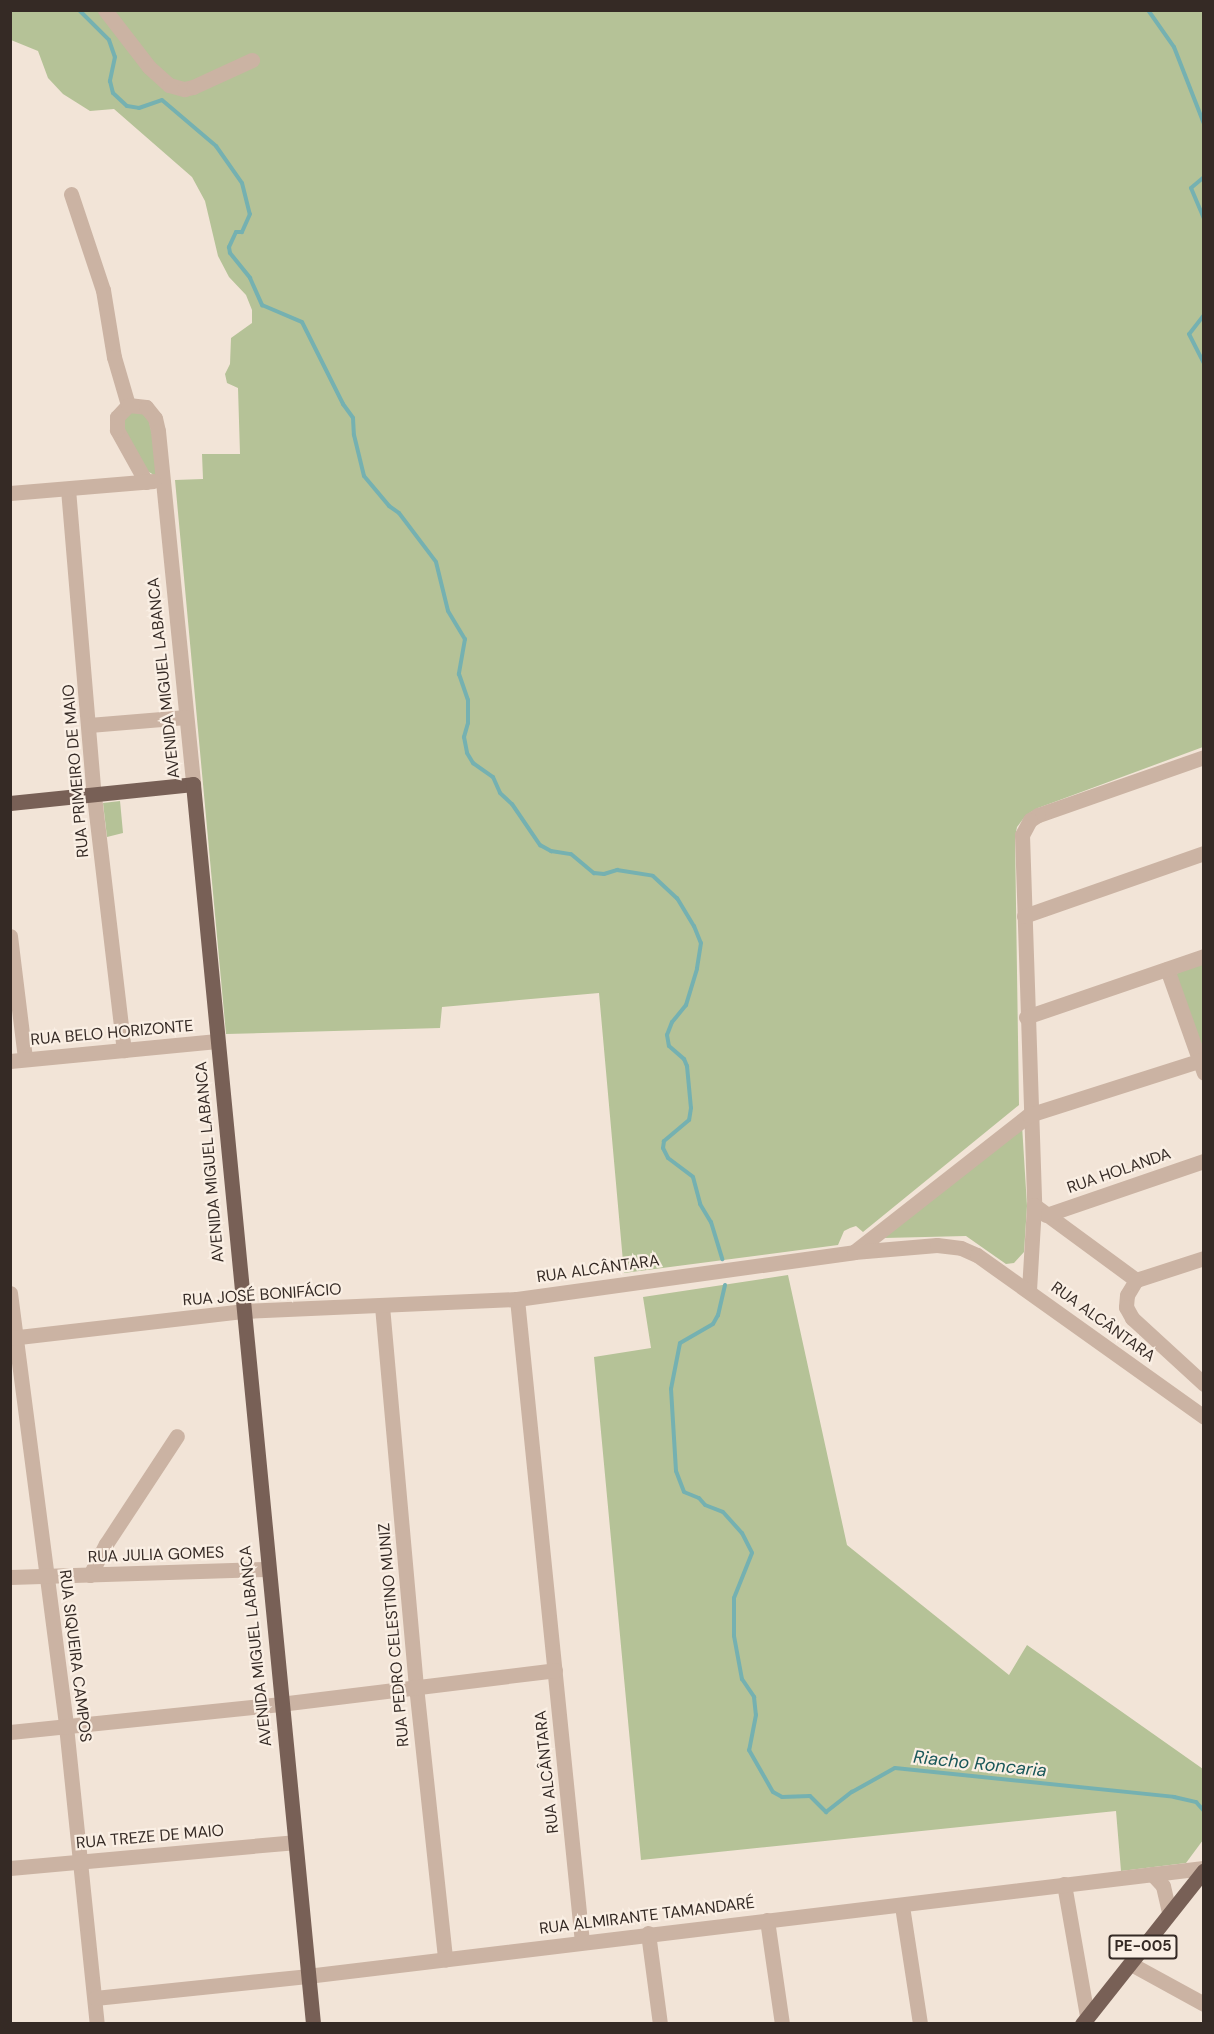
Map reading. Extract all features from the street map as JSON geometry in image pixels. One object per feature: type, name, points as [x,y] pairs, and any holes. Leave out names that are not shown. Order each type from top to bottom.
[{"type":"main road","points":[[10,803],[193,784]]},
{"type":"main road","name":"AVENIDA MIGUEL LABANCA","points":[[193,784],[280,1704],[313,2024]]},
{"type":"main road","name":"PE-005","points":[[1085,2020],[1203,1869]]},
{"type":"street","points":[[105,10],[149,67],[170,85],[184,89],[193,87],[252,60]]},
{"type":"street","points":[[71,194],[103,290],[114,357],[129,405],[117,417],[117,430],[146,482]]},
{"type":"street","name":"AVENIDA MIGUEL LABANCA","points":[[129,405],[146,407],[155,418],[160,446],[193,784]]},
{"type":"street","points":[[10,493],[162,480]]},
{"type":"street","name":"RUA PRIMEIRO DE MAIO","points":[[68,489],[90,725],[94,796],[124,1050]]},
{"type":"street","points":[[90,725],[186,717]]},
{"type":"street","points":[[1029,1290],[1034,1205],[1029,1115],[1022,835],[1030,820],[1203,757]]},
{"type":"street","points":[[1024,916],[1203,853]]},
{"type":"street","points":[[10,936],[18,1060]]},
{"type":"street","points":[[1026,1017],[1203,956]]},
{"type":"street","points":[[854,1252],[1029,1115],[1202,1064],[1167,969]]},
{"type":"street","name":"RUA BELO HORIZONTE","points":[[18,1060],[217,1041]]},
{"type":"street","name":"RUA HOLANDA","points":[[1046,1215],[1203,1161]]},
{"type":"street","points":[[1034,1205],[1136,1280]]},
{"type":"street","name":"RUA ALCÂNTARA","points":[[582,1942],[518,1299],[854,1252],[937,1245],[961,1248],[977,1255],[1029,1290],[1203,1417]]},
{"type":"street","points":[[1203,1258],[1136,1280],[1127,1295],[1126,1307],[1132,1318],[1203,1384]]},
{"type":"street","name":"RUA SIQUEIRA CAMPOS","points":[[10,1293],[14,1338],[66,1726],[97,2024]]},
{"type":"street","name":"RUA JOSÉ BONIFÁCIO","points":[[14,1338],[242,1311],[518,1299]]},
{"type":"street","name":"RUA PEDRO CELESTINO MUNIZ","points":[[382,1306],[416,1686],[446,1959]]},
{"type":"street","points":[[90,1575],[106,1544],[177,1436]]},
{"type":"street","name":"RUA JULIA GOMES","points":[[10,1577],[267,1569]]},
{"type":"street","points":[[10,1732],[280,1704],[555,1670]]},
{"type":"street","name":"RUA TREZE DE MAIO","points":[[10,1868],[294,1842]]},
{"type":"street","name":"RUA ALMIRANTE TAMANDARÉ","points":[[95,1998],[308,1976],[648,1933],[902,1906],[1064,1884],[1203,1869]]},
{"type":"street","points":[[1152,1874],[1162,1886],[1170,1911]]},
{"type":"street","points":[[1064,1884],[1085,2020]]},
{"type":"street","points":[[902,1906],[920,2024]]},
{"type":"street","points":[[767,1920],[782,2024]]},
{"type":"street","points":[[648,1933],[660,2024]]},
{"type":"street","points":[[1131,1964],[1203,2004]]},
{"type":"green space","points":[[11,10],[1203,11],[1203,747],[1038,808],[1026,815],[1017,827],[1015,837],[1019,1105],[863,1232],[856,1226],[844,1231],[838,1245],[624,1273],[599,993],[442,1007],[440,1028],[226,1034],[175,480],[203,479],[202,454],[240,454],[238,388],[227,383],[225,374],[230,364],[231,338],[252,323],[252,310],[246,295],[229,277],[218,256],[205,201],[192,177],[114,109],[90,111],[63,94],[48,78],[38,51],[11,40]]},
{"type":"green space","points":[[146,407],[162,480],[136,464],[117,417]]},
{"type":"green space","points":[[120,801],[123,833],[107,837],[103,803]]},
{"type":"green space","points":[[1203,964],[1203,1050],[1175,974]]},
{"type":"green space","points":[[1022,1125],[1027,1206],[1024,1252],[1014,1263],[1006,1264],[966,1236],[884,1238]]},
{"type":"green space","points":[[788,1275],[847,1545],[1009,1675],[1027,1645],[1203,1769],[1203,1840],[1186,1863],[1121,1871],[1116,1811],[641,1860],[594,1357],[651,1348],[643,1297]]},
{"type":"waterway","name":"Riacho Roncaria","points":[[79,10],[109,40],[115,57],[110,81],[113,93],[127,106],[139,108],[162,100],[216,146],[242,183],[250,214],[242,232],[236,232],[229,247],[230,253],[250,278],[262,305],[302,322],[343,404],[353,418],[354,435],[364,476],[389,506],[399,513],[436,562],[448,611],[465,639],[459,674],[468,700],[468,723],[464,737],[467,753],[473,763],[493,777],[500,793],[512,804],[540,845],[551,851],[571,854],[594,873],[604,874],[617,870],[653,876],[677,898],[694,926],[701,943],[697,969],[686,1005],[672,1022],[667,1035],[669,1046],[684,1059],[687,1066],[691,1108],[689,1120],[664,1141],[663,1148],[668,1158],[693,1177],[700,1204],[711,1222],[722,1259]]},
{"type":"waterway","points":[[1148,10],[1174,47],[1204,124]]},
{"type":"waterway","points":[[1204,177],[1191,188],[1204,219]]},
{"type":"waterway","points":[[1204,315],[1189,334],[1204,363]]},
{"type":"waterway","name":"Riacho Roncaria","points":[[725,1285],[718,1315],[713,1324],[680,1343],[671,1389],[676,1471],[684,1492],[699,1498],[705,1505],[723,1512],[742,1533],[752,1553],[734,1598],[734,1636],[742,1679],[754,1697],[756,1715],[749,1750],[773,1792],[782,1797],[810,1796],[826,1812],[852,1792],[895,1768],[1174,1797],[1196,1802],[1204,1811]]}]
